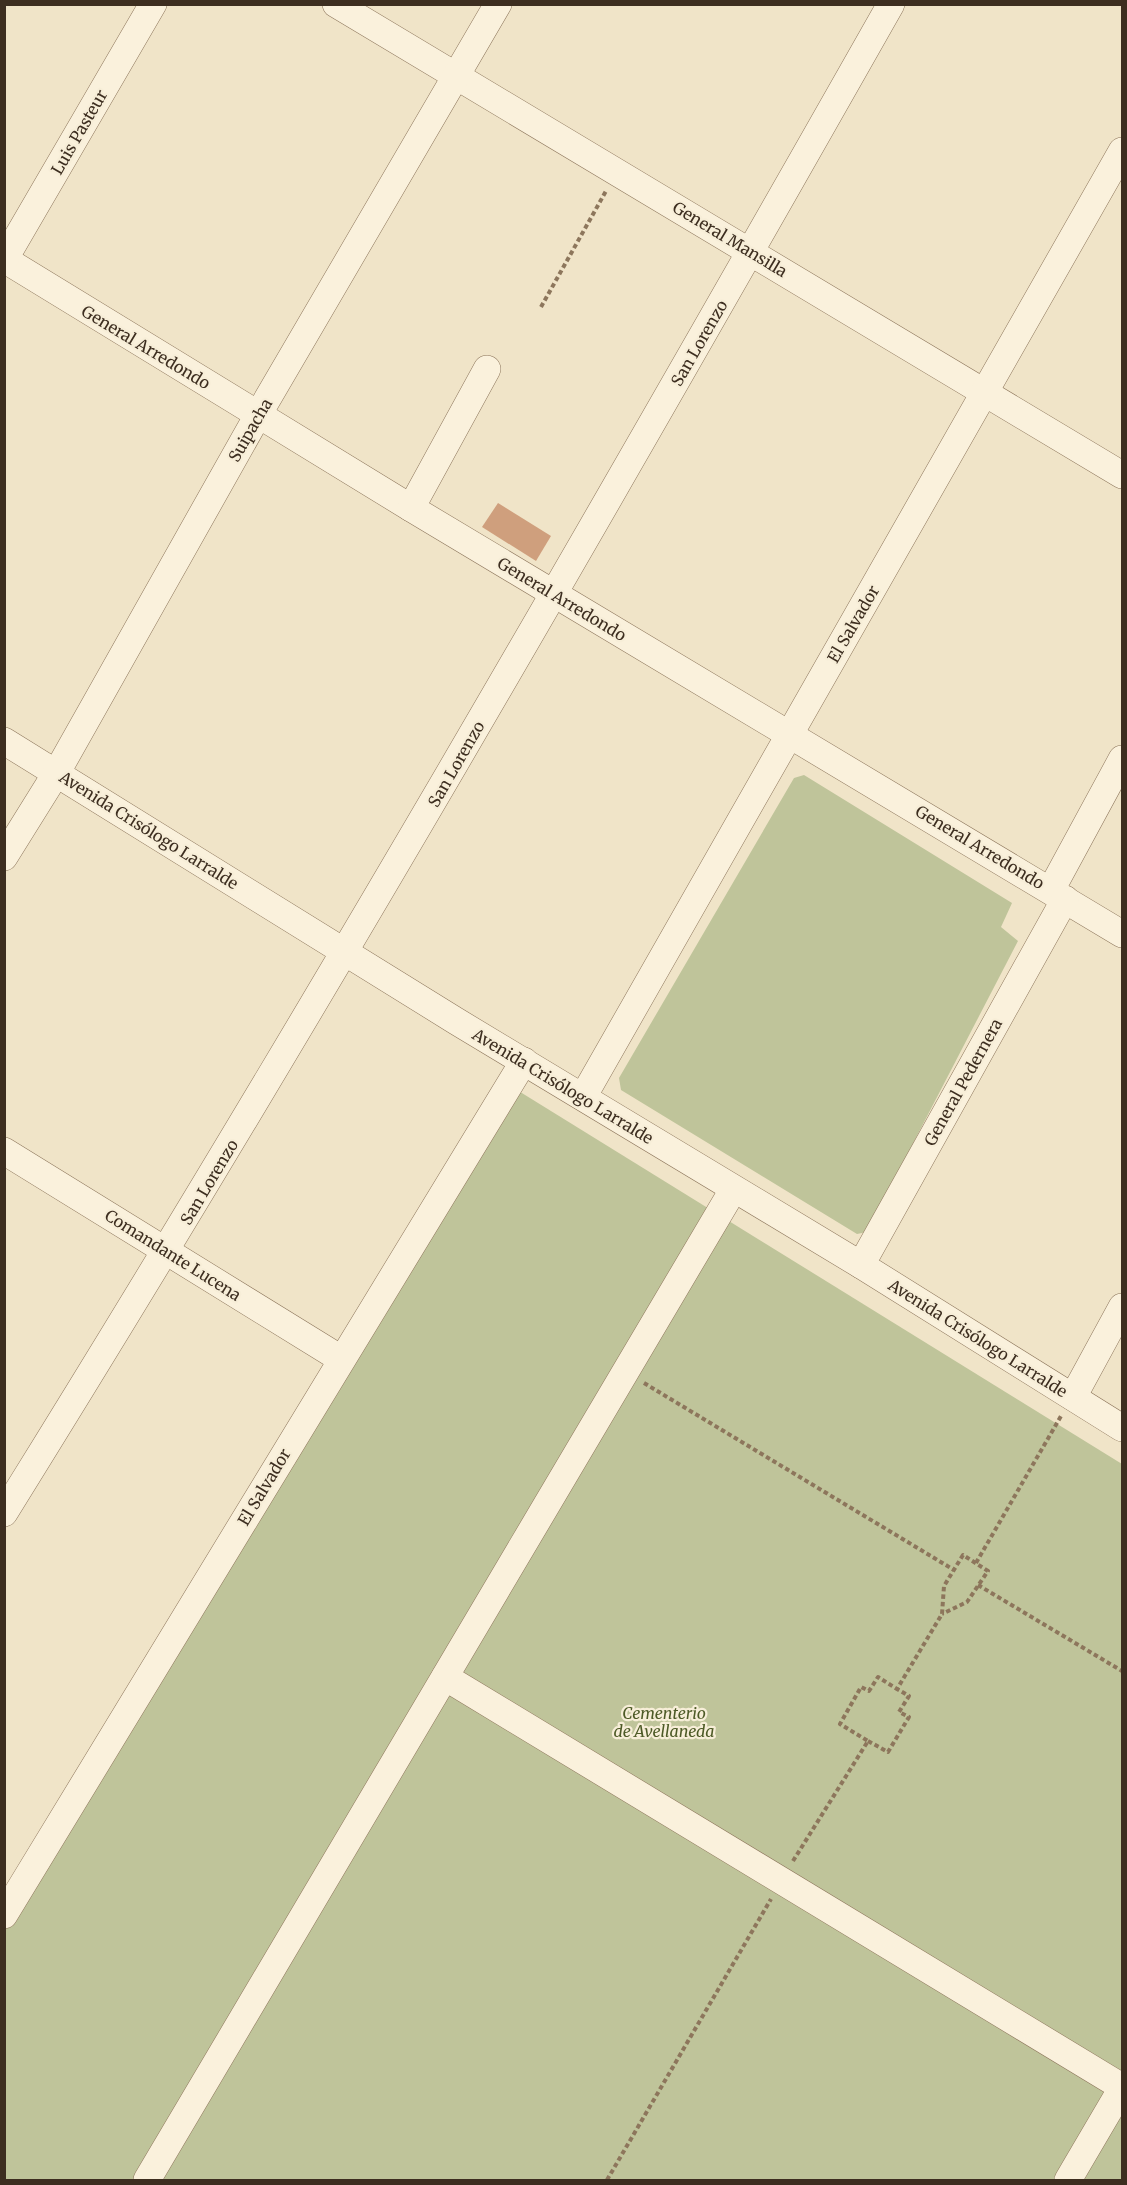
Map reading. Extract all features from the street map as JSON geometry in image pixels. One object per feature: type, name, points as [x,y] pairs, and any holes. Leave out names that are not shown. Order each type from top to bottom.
[{"type":"street","name":"Luis Pasteur","points":[[5,259],[153,4]]},
{"type":"street","name":"General Mansilla","points":[[336,4],[1122,475]]},
{"type":"street","name":"Suipacha","points":[[4,857],[57,772],[258,416],[498,4]]},
{"type":"street","name":"San Lorenzo","points":[[4,1514],[167,1251],[346,952],[555,595],[891,4]]},
{"type":"street","name":"El Salvador","points":[[583,1097],[1122,151]]},
{"type":"street","name":"General Arredondo","points":[[5,259],[258,416],[1122,934]]},
{"type":"street","points":[[411,508],[487,369]]},
{"type":"street","name":"Avenida Crisólogo Larralde","points":[[4,741],[734,1190],[861,1265],[1122,1428]]},
{"type":"street","name":"General Pedernera","points":[[861,1265],[1058,894],[1122,759]]},
{"type":"street","name":"El Salvador","points":[[4,1915],[524,1061]]},
{"type":"street","name":"Comandante Lucena","points":[[4,1151],[342,1359]]},
{"type":"street","points":[[147,2181],[446,1677],[624,1371],[734,1190]]},
{"type":"street","points":[[1073,1397],[1122,1307]]},
{"type":"street","points":[[446,1677],[1122,2087],[1068,2181]]},
{"type":"path","points":[[541,307],[616,172]]},
{"type":"path","points":[[624,1371],[954,1570]]},
{"type":"path","points":[[976,1563],[1073,1397]]},
{"type":"path","points":[[897,1689],[942,1614],[944,1586],[963,1555],[988,1571],[967,1602],[942,1614]]},
{"type":"path","points":[[978,1586],[1122,1671]]},
{"type":"path","points":[[878,1677],[897,1689],[909,1696],[899,1712],[909,1717],[888,1752],[840,1724],[861,1687],[869,1691],[878,1677]]},
{"type":"path","points":[[607,2181],[782,1879],[868,1742]]},
{"type":"green space","points":[[804,775],[1012,903],[1001,927],[1018,941],[867,1232],[857,1234],[621,1090],[619,1078],[794,778]]},
{"type":"green space","name":"Cementerio de Avellaneda","points":[[517,1090],[1122,1464],[1122,2180],[5,2180],[4,1921]]},
{"type":"building","points":[[498,503],[551,536],[536,561],[482,527]]}]
